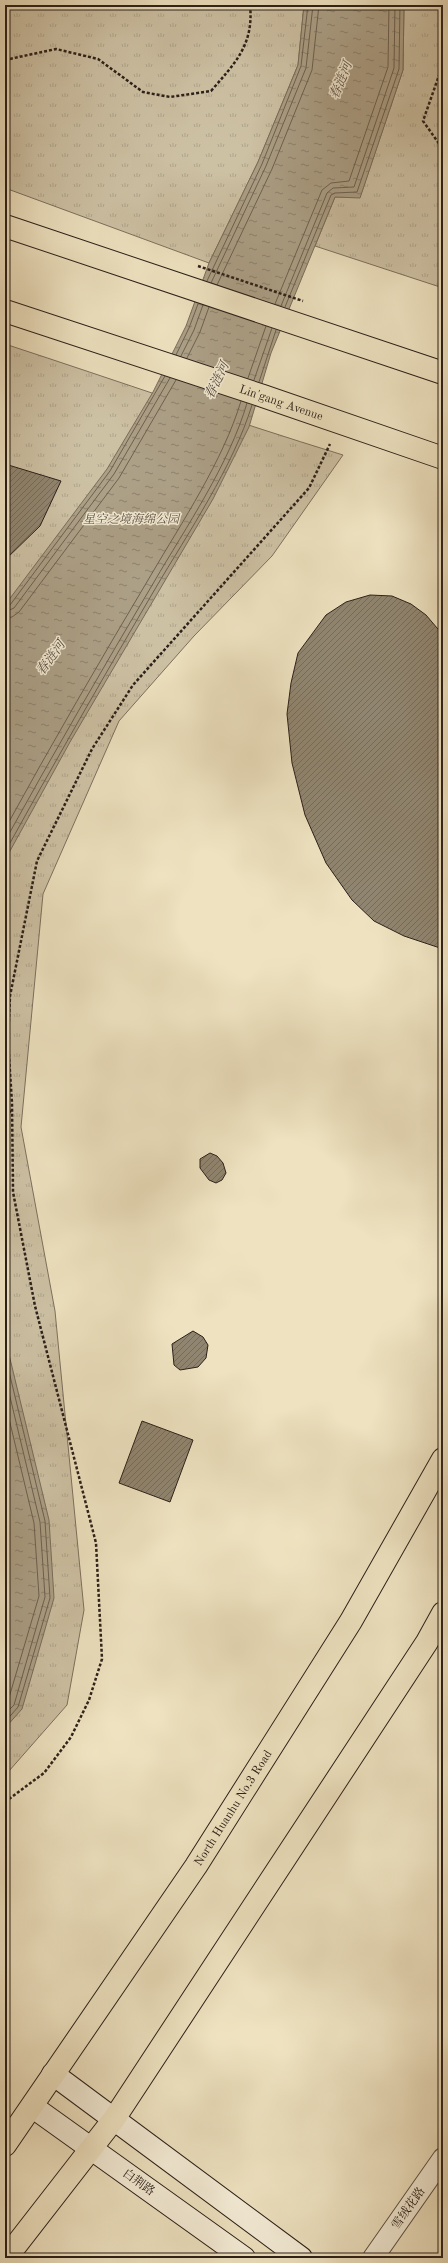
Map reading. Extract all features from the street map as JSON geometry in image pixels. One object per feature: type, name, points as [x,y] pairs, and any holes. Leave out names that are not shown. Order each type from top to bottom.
[{"type":"main road","points":[[5,226],[443,373]]},
{"type":"main road","name":"Lin'gang Avenue","points":[[5,311],[263,396],[443,458]]},
{"type":"main road","name":"North Huanhu No.3 Road","points":[[5,2145],[33,2107],[53,2074],[196,1866],[343,1634],[443,1459]]},
{"type":"main road","points":[[6,2258],[114,2119],[427,1642],[443,1613]]},
{"type":"main road","points":[[53,2074],[301,2258]]},
{"type":"main road","name":"白荆路","points":[[33,2107],[244,2258]]},
{"type":"street","name":"雪绒花路","points":[[373,2258],[443,2158]]},
{"type":"path","points":[[5,60],[56,49],[98,58],[143,92],[170,97],[211,91],[240,57],[251,24],[250,5]]},
{"type":"path","points":[[443,64],[423,121],[440,145],[443,146]]},
{"type":"path","points":[[198,266],[303,301]]},
{"type":"path","points":[[5,1802],[44,1772],[71,1737],[89,1700],[102,1659],[96,1543],[35,1306],[13,1192],[12,1116],[6,1041],[10,996],[37,861],[92,750],[133,685],[309,488],[330,444]]},
{"type":"path","points":[[5,1101],[12,1116]]},
{"type":"green space","points":[[5,5],[304,5],[298,65],[258,162],[209,263],[5,188]]},
{"type":"green space","points":[[404,5],[443,5],[443,288],[315,246],[335,197],[360,197],[403,70]]},
{"type":"green space","name":"星空之境海绵公园","points":[[5,344],[343,455],[272,556],[194,636],[119,721],[43,894],[21,1127],[55,1311],[84,1610],[67,1705],[9,1771],[5,1772]]},
{"type":"water","name":"春涟河","points":[[304,5],[404,5],[403,70],[360,198],[335,197],[271,353],[249,427],[213,499],[70,742],[5,860],[5,605],[107,469],[153,392],[186,326],[209,263],[258,162],[298,65]]},
{"type":"water","points":[[5,1338],[49,1520],[54,1598],[22,1709],[5,1728]]},
{"type":"building","points":[[5,464],[61,481],[40,526],[5,560]]},
{"type":"building","points":[[370,595],[392,596],[411,604],[426,615],[443,635],[443,949],[404,936],[374,921],[352,900],[326,863],[305,815],[292,763],[287,714],[291,683],[298,653],[326,615],[346,602]]},
{"type":"building","points":[[210,1153],[217,1156],[223,1163],[226,1173],[222,1180],[216,1183],[209,1180],[200,1168],[200,1159]]},
{"type":"building","points":[[193,1331],[203,1337],[208,1345],[206,1358],[198,1367],[180,1370],[174,1365],[172,1344]]},
{"type":"building","points":[[142,1421],[193,1440],[170,1502],[119,1483]]}]
